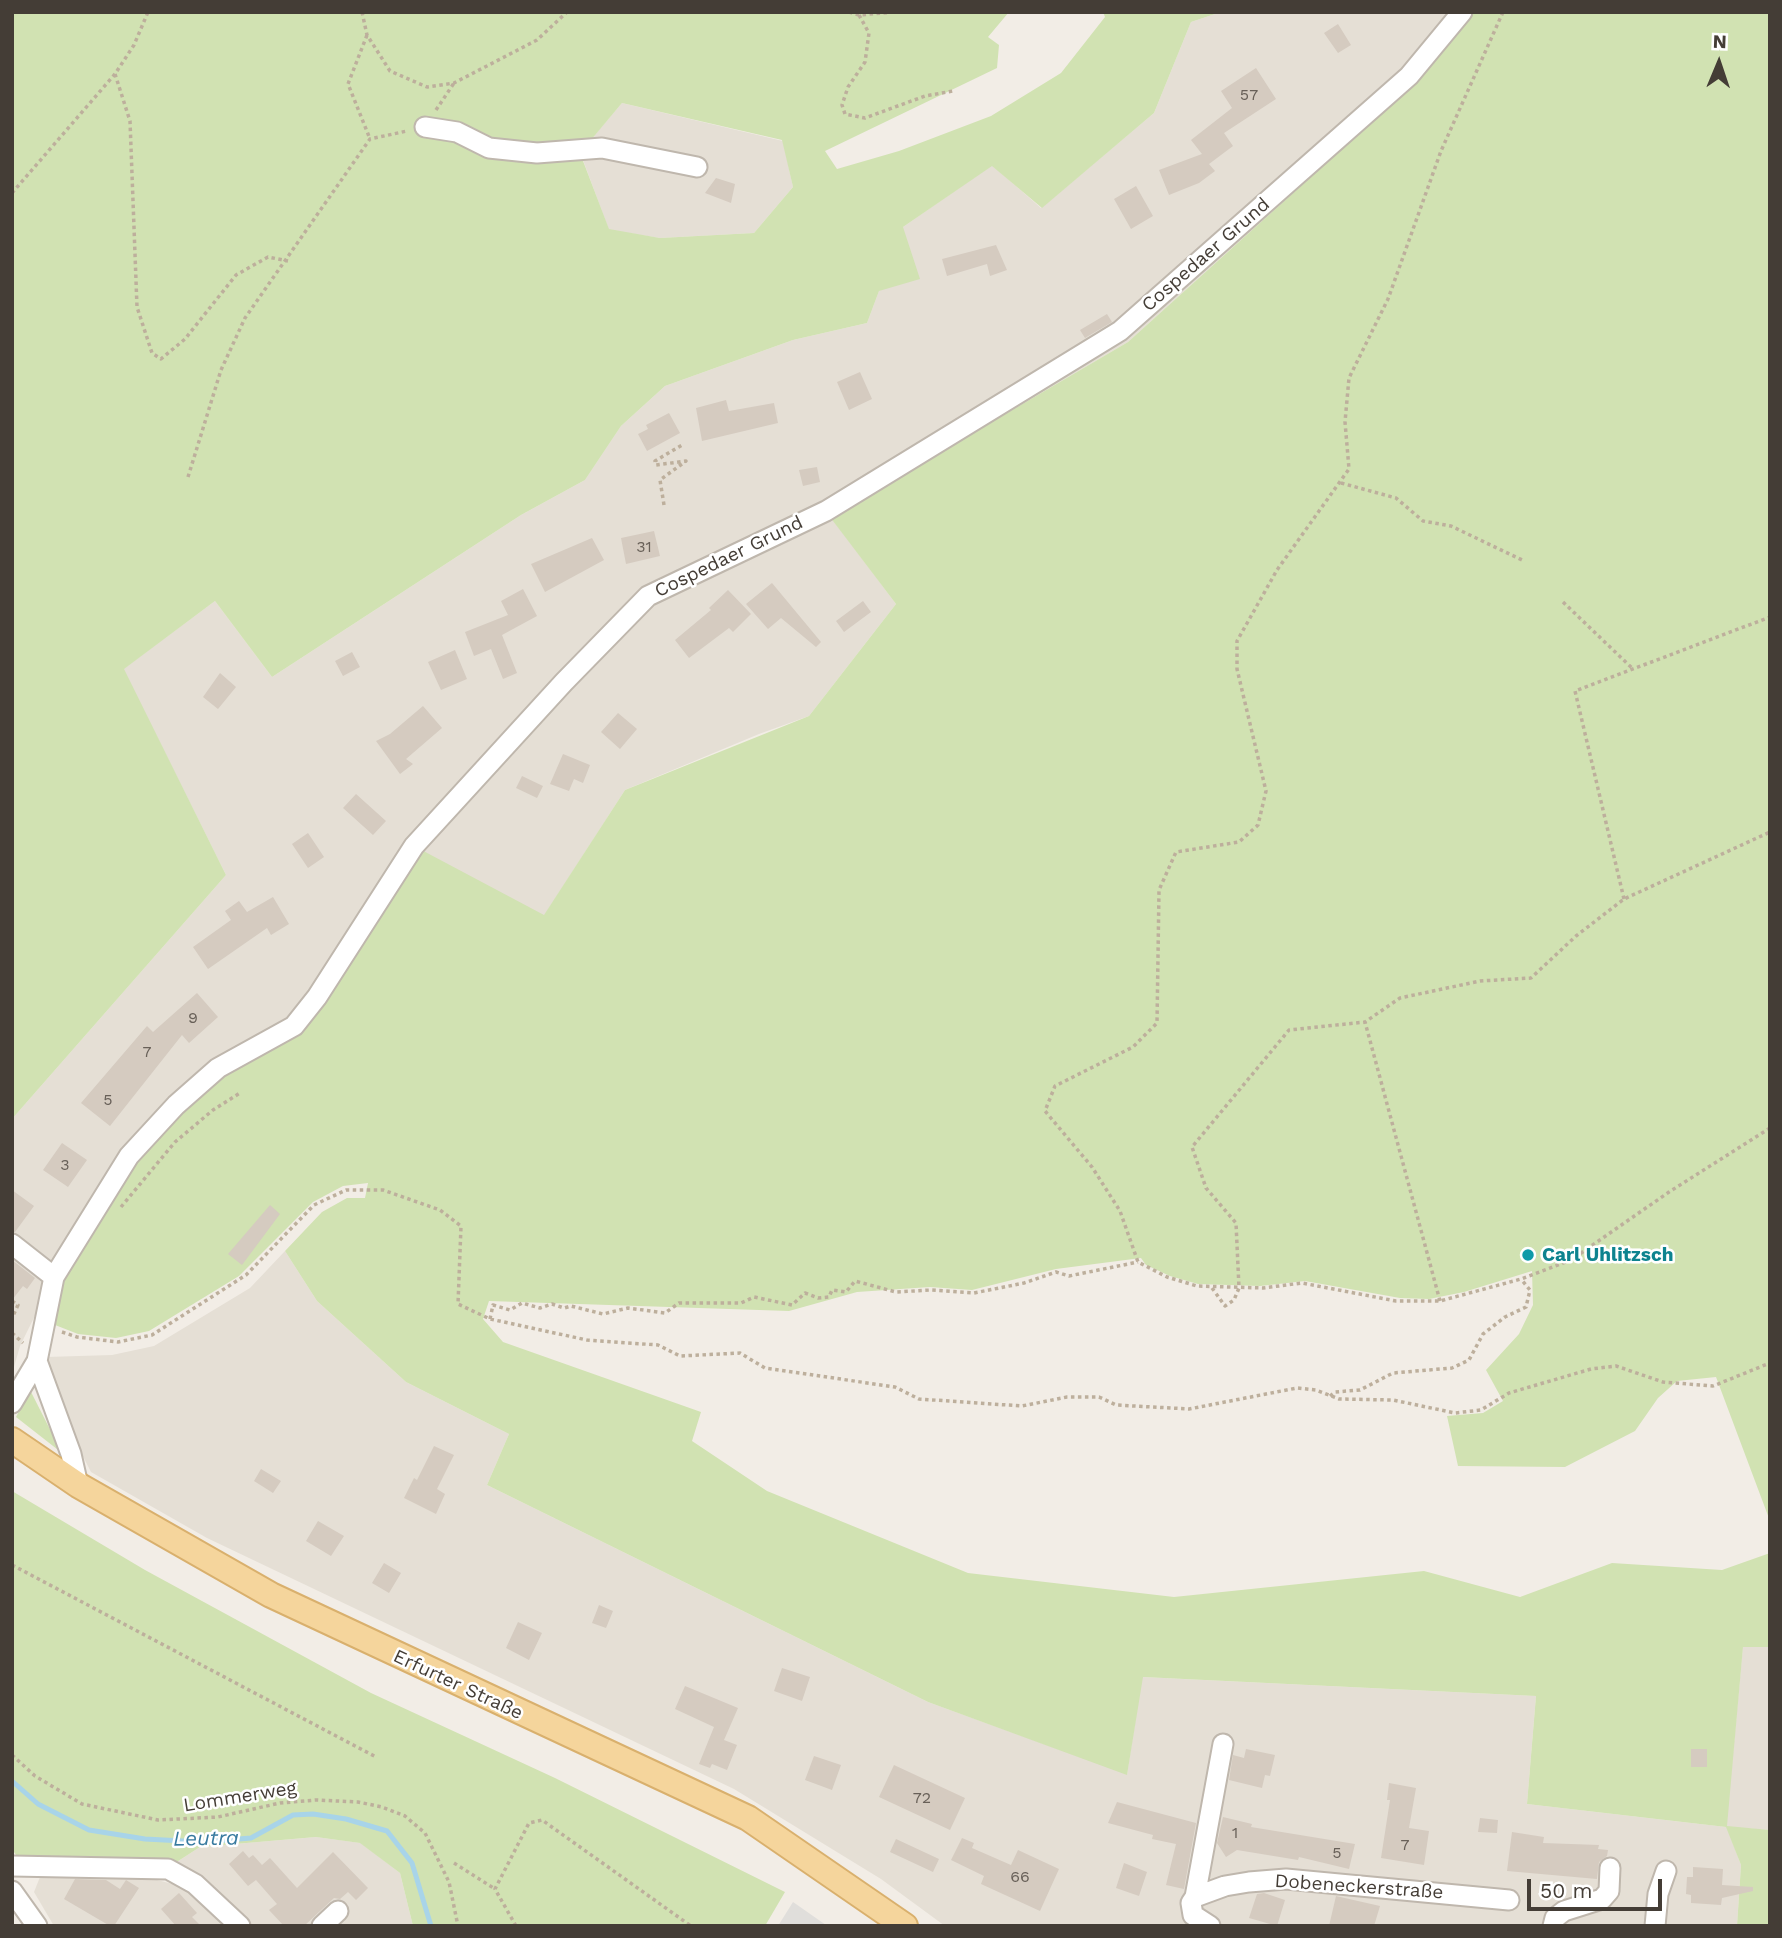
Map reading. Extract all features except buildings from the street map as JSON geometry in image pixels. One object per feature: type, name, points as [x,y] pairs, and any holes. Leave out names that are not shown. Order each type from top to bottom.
[{"type":"main road","name":"Erfurter Straße","points":[[12,1440],[78,1485],[271,1595],[334,1627],[748,1818],[905,1926]]},
{"type":"street","name":"Cospedaer Grund","points":[[12,1403],[37,1361],[54,1277],[130,1156],[176,1105],[218,1068],[294,1026],[317,998],[414,846],[564,682],[648,596],[826,511],[1120,331],[1409,76],[1462,12]]},
{"type":"street","points":[[425,127],[457,132],[489,148],[537,153],[603,148],[697,167]]},
{"type":"street","points":[[12,1244],[54,1277]]},
{"type":"street","points":[[37,1361],[71,1454],[78,1485]]},
{"type":"street","points":[[1204,1923],[1191,1909],[1223,1744]]},
{"type":"street","points":[[12,1866],[168,1869],[195,1884],[240,1926]]},
{"type":"street","points":[[1553,1926],[1555,1918],[1564,1911],[1602,1899],[1609,1891],[1611,1868]]},
{"type":"street","points":[[1655,1926],[1658,1894],[1666,1871]]},
{"type":"street","name":"Dobeneckerstraße","points":[[1195,1898],[1225,1886],[1286,1879],[1508,1900]]},
{"type":"street","points":[[12,1891],[37,1926]]},
{"type":"street","points":[[322,1926],[338,1911]]},
{"type":"path","points":[[12,193],[115,74],[134,45],[148,12]]},
{"type":"path","points":[[362,12],[367,35],[390,71],[427,88],[454,83],[537,40],[566,12]]},
{"type":"path","points":[[849,12],[859,15],[895,12]]},
{"type":"path","points":[[1138,1262],[1119,1211],[1106,1189],[1092,1167],[1045,1111],[1055,1086],[1133,1047],[1157,1023],[1159,890],[1176,852],[1239,842],[1258,825],[1266,791],[1237,669],[1237,641],[1277,570],[1349,469],[1345,422],[1349,378],[1388,299],[1441,151],[1503,12]]},
{"type":"path","points":[[859,15],[869,33],[865,62],[848,87],[842,105],[845,114],[865,118],[926,96],[953,90]]},
{"type":"path","points":[[367,35],[348,84],[370,139]]},
{"type":"path","points":[[115,74],[130,121],[137,307],[152,353],[162,359],[185,339],[236,275],[268,257],[288,261]]},
{"type":"path","points":[[188,477],[226,359],[246,318],[370,139],[425,127],[454,83]]},
{"type":"path","points":[[664,505],[660,480],[686,461],[656,465],[655,461],[682,445]]},
{"type":"path","points":[[1341,483],[1396,498],[1423,521],[1451,526],[1522,561]]},
{"type":"path","points":[[1563,602],[1633,669]]},
{"type":"path","points":[[1624,899],[1574,691],[1770,617]]},
{"type":"path","points":[[1211,1287],[1225,1306],[1234,1300],[1238,1288],[1236,1223],[1206,1188],[1192,1147],[1289,1030],[1365,1022],[1400,998],[1480,981],[1531,978],[1576,936],[1624,899],[1770,832]]},
{"type":"path","points":[[1365,1022],[1440,1301]]},
{"type":"path","points":[[114,1217],[147,1172],[175,1142],[213,1110],[240,1093]]},
{"type":"path","points":[[490,1319],[493,1305],[510,1310],[522,1303],[540,1308],[552,1304],[564,1308],[572,1306],[603,1314],[628,1308],[665,1312],[678,1303],[741,1303],[754,1297],[792,1305],[805,1293],[818,1298],[829,1297],[832,1290],[846,1292],[855,1281],[896,1292],[931,1290],[974,1293],[1024,1283],[1056,1272],[1069,1276],[1138,1262],[1167,1278],[1211,1287],[1238,1288],[1302,1283],[1396,1301],[1440,1301],[1521,1279],[1572,1261],[1669,1192],[1770,1128]]},
{"type":"path","points":[[77,1338],[118,1342],[152,1335],[228,1289],[246,1275],[314,1205],[346,1190],[383,1190],[440,1210],[461,1226],[458,1304],[490,1319],[587,1340],[658,1345],[680,1356],[740,1353],[765,1368],[825,1379],[855,1379],[895,1387],[919,1399],[1022,1406],[1066,1397],[1099,1397],[1116,1405],[1189,1409],[1297,1388],[1339,1399],[1393,1400],[1455,1413],[1481,1409],[1509,1393],[1591,1369],[1616,1366],[1663,1382],[1713,1386],[1770,1363]]},
{"type":"path","points":[[1330,1396],[1335,1392],[1360,1390],[1393,1373],[1452,1368],[1469,1360],[1483,1334],[1505,1317],[1526,1307],[1530,1290],[1521,1279]]},
{"type":"path","points":[[12,1301],[18,1305],[12,1318]]},
{"type":"path","points":[[13,1343],[17,1335]]},
{"type":"path","points":[[12,1565],[376,1757]]},
{"type":"path","name":"Lommerweg","points":[[12,1755],[35,1776],[82,1804],[158,1820],[218,1817],[280,1803],[316,1800],[358,1802],[382,1807],[405,1816],[425,1833],[449,1882],[458,1926]]},
{"type":"path","points":[[495,1889],[529,1823],[542,1820],[691,1926]]},
{"type":"path","points":[[454,1863],[495,1889],[516,1926]]},
{"type":"shaded area","points":[[1221,12],[1474,12],[1415,83],[1128,342],[831,517],[896,604],[809,716],[625,790],[544,916],[317,997],[54,1277],[20,1346],[12,1374],[12,1119],[226,875],[123,669],[215,601],[272,677],[521,515],[585,480],[621,426],[665,386],[793,340],[867,323],[903,227],[992,165],[1041,208],[1154,113],[1191,22]]},
{"type":"shaded area","points":[[622,103],[783,141],[793,187],[754,233],[660,238],[609,230],[580,152]]},
{"type":"shaded area","points":[[285,1251],[317,1301],[406,1382],[509,1434],[487,1485],[928,1702],[1127,1774],[1142,1677],[1536,1696],[1527,1804],[1726,1827],[1743,1646],[1770,1647],[1770,1830],[1727,1827],[1741,1865],[1737,1926],[945,1926],[881,1879],[734,1789],[207,1538],[91,1472],[64,1419],[46,1357],[112,1355],[154,1346],[250,1288]]},
{"type":"shaded area","points":[[316,1837],[361,1843],[400,1873],[413,1926],[54,1926],[34,1892],[40,1877],[47,1872],[149,1878],[173,1884],[184,1871],[172,1865],[200,1847]]},
{"type":"shaded area","points":[[793,1902],[826,1925],[826,1926],[778,1926]]},
{"type":"green space","points":[[12,12],[1009,12],[988,37],[999,45],[997,68],[825,151],[837,169],[899,151],[991,116],[1061,73],[1105,17],[1103,12],[1221,12],[1191,22],[1154,113],[1042,208],[992,166],[903,227],[920,279],[879,291],[867,323],[793,340],[665,386],[621,426],[585,480],[521,515],[272,677],[215,601],[124,669],[226,875],[12,1119]],"holes":[[[622,103],[782,140],[793,187],[754,233],[660,238],[609,229],[580,153]]]},
{"type":"green space","points":[[1474,12],[1770,12],[1770,1521],[1716,1377],[1677,1381],[1658,1398],[1635,1431],[1565,1467],[1458,1466],[1447,1416],[1483,1413],[1503,1401],[1486,1370],[1519,1334],[1533,1305],[1532,1271],[1464,1292],[1429,1299],[1400,1298],[1305,1281],[1260,1286],[1198,1284],[1170,1276],[1146,1265],[1141,1258],[1056,1269],[972,1290],[930,1287],[857,1292],[789,1311],[489,1301],[483,1319],[503,1342],[701,1412],[692,1441],[767,1491],[968,1573],[1174,1597],[1424,1571],[1520,1597],[1612,1563],[1722,1570],[1770,1553],[1770,1647],[1743,1647],[1727,1826],[1770,1830],[1770,1926],[1737,1926],[1741,1865],[1726,1827],[1527,1804],[1536,1696],[1143,1677],[1127,1775],[928,1702],[487,1485],[509,1434],[406,1382],[317,1301],[285,1251],[322,1212],[347,1198],[365,1198],[368,1183],[343,1186],[313,1202],[239,1276],[149,1331],[116,1338],[78,1334],[50,1323],[54,1277],[176,1105],[294,1026],[414,846],[544,915],[625,790],[809,716],[896,604],[830,517],[1128,342],[1415,83]]},
{"type":"green space","points":[[30,1390],[62,1453],[16,1417]]},
{"type":"green space","points":[[12,1491],[145,1570],[371,1693],[555,1778],[785,1892],[765,1926],[413,1926],[400,1873],[360,1843],[316,1837],[200,1847],[172,1865],[124,1859],[16,1855],[12,1849]]},
{"type":"waterway","name":"Leutra","points":[[12,1781],[38,1804],[89,1830],[145,1839],[202,1842],[251,1838],[293,1815],[313,1814],[346,1819],[387,1831],[412,1863],[431,1926]]},
{"type":"place","name":"Carl Uhlitzsch","points":[[1528,1255]]}]
